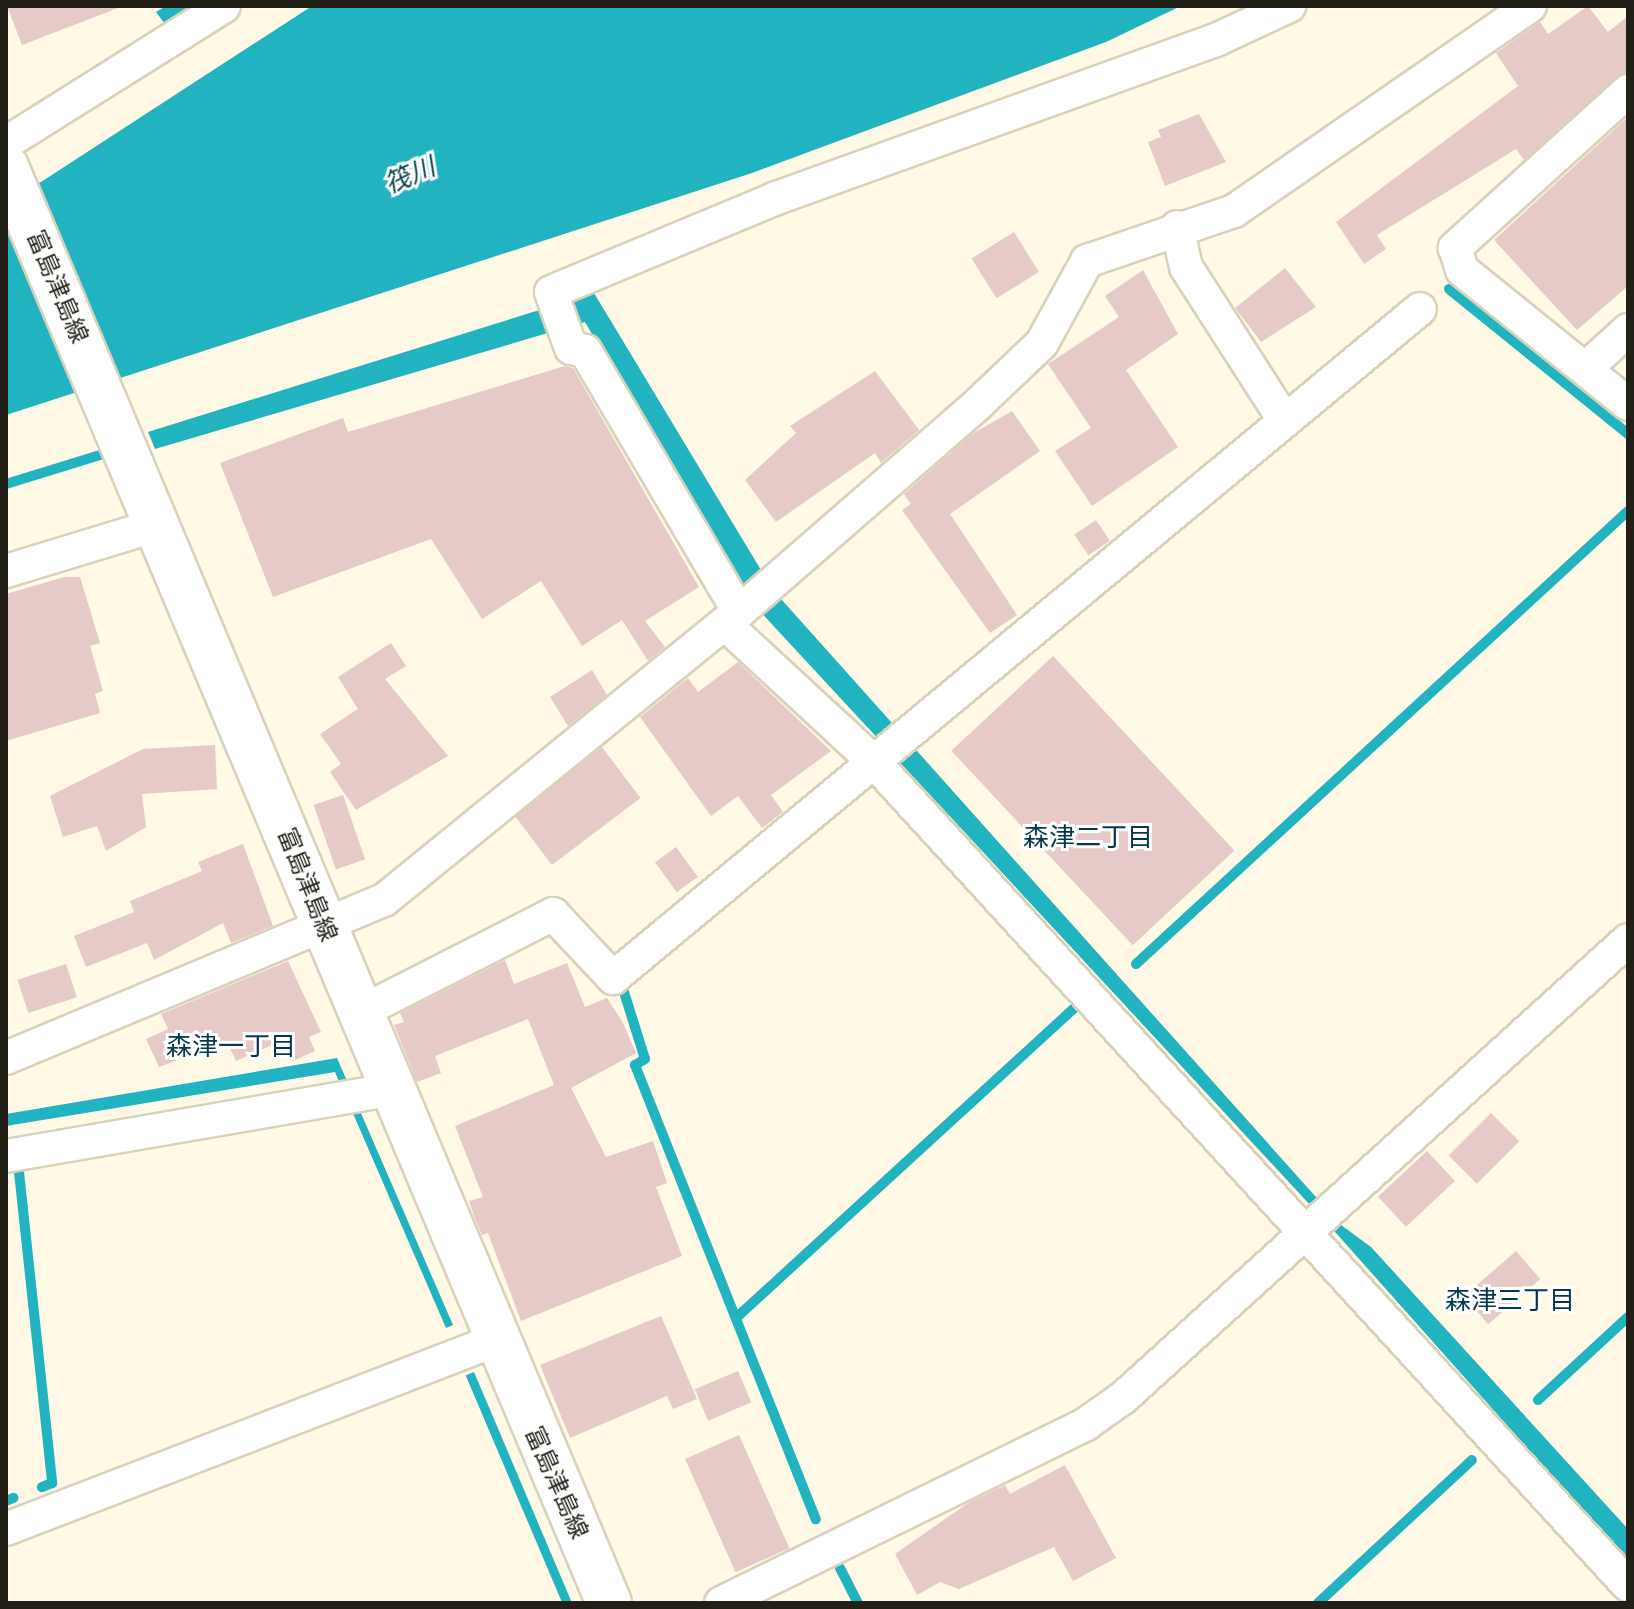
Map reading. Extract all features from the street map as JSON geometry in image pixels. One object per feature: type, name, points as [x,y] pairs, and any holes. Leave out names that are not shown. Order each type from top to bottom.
[{"type":"main road","name":"富島津島線","points":[[8,164],[359,1013],[362,1095],[494,1341],[609,1603]]},
{"type":"street","points":[[8,164],[224,6]]},
{"type":"street","points":[[1289,6],[1216,40],[626,258],[551,292],[571,348],[585,351],[737,613],[888,751],[1322,1223],[1628,1585]]},
{"type":"street","points":[[6,1058],[384,900],[440,860],[772,584],[1042,343],[1087,261],[1177,227],[1234,211],[1300,172],[1530,6]]},
{"type":"street","points":[[1628,91],[1455,248],[1462,270],[1628,404]]},
{"type":"street","points":[[1177,227],[1186,267],[1285,421]]},
{"type":"street","points":[[359,1013],[553,914],[613,978],[1420,309]]},
{"type":"street","points":[[1585,369],[1628,330]]},
{"type":"street","points":[[6,571],[157,525]]},
{"type":"street","points":[[721,1603],[1086,1424],[1322,1223],[1628,940]]},
{"type":"street","points":[[6,1156],[362,1095]]},
{"type":"street","points":[[6,1529],[494,1341]]},
{"type":"water","points":[[166,6],[194,6],[165,24],[156,12]]},
{"type":"water","name":"筏川","points":[[312,6],[1181,6],[1106,42],[752,173],[6,415],[6,197],[41,182]]},
{"type":"water","points":[[594,293],[773,590],[1341,1225],[1371,1247],[1628,1529],[1628,1561],[1336,1233],[743,593],[585,322],[155,449],[148,432]]},
{"type":"water","points":[[337,1058],[453,1325],[446,1328],[335,1072],[6,1126],[6,1114]]},
{"type":"water","points":[[474,1372],[572,1603],[562,1603],[466,1376]]},
{"type":"building","points":[[7,6],[117,6],[118,8],[22,45]]},
{"type":"building","points":[[1588,6],[1608,32],[1628,16],[1628,73],[1524,160],[1516,149],[1377,235],[1386,249],[1364,264],[1336,222],[1518,86],[1496,53],[1540,22],[1548,34]]},
{"type":"building","points":[[1199,114],[1226,162],[1165,186],[1148,142],[1161,137],[1158,130]]},
{"type":"building","points":[[1628,117],[1628,286],[1577,330],[1494,240]]},
{"type":"building","points":[[1014,232],[1039,272],[997,298],[972,258]]},
{"type":"building","points":[[1285,268],[1316,307],[1261,342],[1235,308]]},
{"type":"building","points":[[1143,270],[1178,334],[1126,370],[1178,447],[1092,506],[1055,451],[1091,428],[1048,364],[1119,317],[1105,296]]},
{"type":"building","points":[[565,366],[573,368],[699,587],[645,621],[665,647],[648,661],[622,620],[582,646],[541,581],[482,619],[431,539],[273,597],[220,463],[343,418],[348,432]]},
{"type":"building","points":[[875,371],[919,430],[881,463],[875,453],[776,522],[745,480],[796,433],[790,426]]},
{"type":"building","points":[[1012,411],[1040,451],[950,514],[1017,615],[990,633],[902,510],[911,504],[904,494],[972,434]]},
{"type":"building","points":[[1096,520],[1110,541],[1088,555],[1074,535]]},
{"type":"building","points":[[64,577],[80,577],[100,643],[90,646],[103,691],[95,694],[100,713],[6,741],[6,594]]},
{"type":"building","points":[[391,643],[406,666],[385,679],[448,756],[356,810],[330,772],[341,764],[320,734],[358,709],[338,677]]},
{"type":"building","points":[[1053,656],[1234,851],[1133,945],[951,751]]},
{"type":"building","points":[[738,662],[831,751],[771,795],[783,812],[762,828],[738,796],[711,816],[640,717],[688,678],[698,692]]},
{"type":"building","points":[[592,670],[607,695],[568,726],[550,697]]},
{"type":"building","points":[[215,745],[217,789],[142,794],[146,827],[106,851],[97,826],[63,837],[50,796],[143,749]]},
{"type":"building","points":[[602,747],[641,798],[552,865],[513,814]]},
{"type":"building","points":[[343,795],[365,859],[336,869],[314,805]]},
{"type":"building","points":[[243,844],[273,926],[231,943],[223,923],[154,960],[147,943],[86,967],[74,936],[134,912],[130,901],[202,871],[198,862]]},
{"type":"building","points":[[676,847],[698,877],[677,892],[655,862]]},
{"type":"building","points":[[505,960],[514,984],[567,963],[585,1007],[607,998],[622,1021],[636,1053],[571,1088],[606,1157],[653,1141],[667,1183],[656,1187],[682,1256],[521,1321],[488,1233],[482,1235],[475,1219],[469,1201],[483,1197],[455,1126],[554,1085],[528,1019],[435,1056],[441,1073],[417,1082],[394,1025],[404,1022],[400,1013]]},
{"type":"building","points":[[288,961],[321,1032],[309,1037],[315,1051],[293,1061],[283,1040],[236,1061],[227,1042],[159,1067],[146,1039],[168,1029],[161,1014]]},
{"type":"building","points":[[66,964],[77,997],[28,1013],[17,980]]},
{"type":"building","points":[[1491,1113],[1519,1141],[1477,1184],[1449,1155]]},
{"type":"building","points":[[1427,1151],[1455,1181],[1406,1227],[1378,1197]]},
{"type":"building","points":[[1516,1251],[1540,1279],[1488,1324],[1464,1296]]},
{"type":"building","points":[[661,1316],[697,1399],[673,1409],[667,1396],[570,1438],[540,1365]]},
{"type":"building","points":[[738,1371],[751,1402],[708,1421],[695,1389]]},
{"type":"building","points":[[739,1435],[789,1548],[736,1572],[685,1459]]},
{"type":"building","points":[[1065,1465],[1116,1558],[1073,1581],[1054,1547],[959,1589],[940,1582],[917,1595],[895,1554],[968,1503],[1005,1485],[1010,1494]]},
{"type":"waterway","points":[[1449,289],[1628,434]]},
{"type":"waterway","points":[[6,484],[113,451]]},
{"type":"waterway","points":[[1136,964],[1628,511]]},
{"type":"waterway","points":[[624,992],[645,1059],[635,1065],[816,1519]]},
{"type":"waterway","points":[[736,1318],[1073,1009]]},
{"type":"waterway","points":[[19,1172],[52,1483],[42,1487]]},
{"type":"waterway","points":[[1538,1400],[1628,1317]]},
{"type":"waterway","points":[[1318,1603],[1472,1460]]},
{"type":"waterway","points":[[6,1501],[13,1498]]},
{"type":"waterway","points":[[840,1568],[858,1603]]},
{"type":"district","name":"森津二丁目","points":[[1088,838]]},
{"type":"district","name":"森津一丁目","points":[[231,1047]]},
{"type":"district","name":"森津三丁目","points":[[1510,1301]]}]
